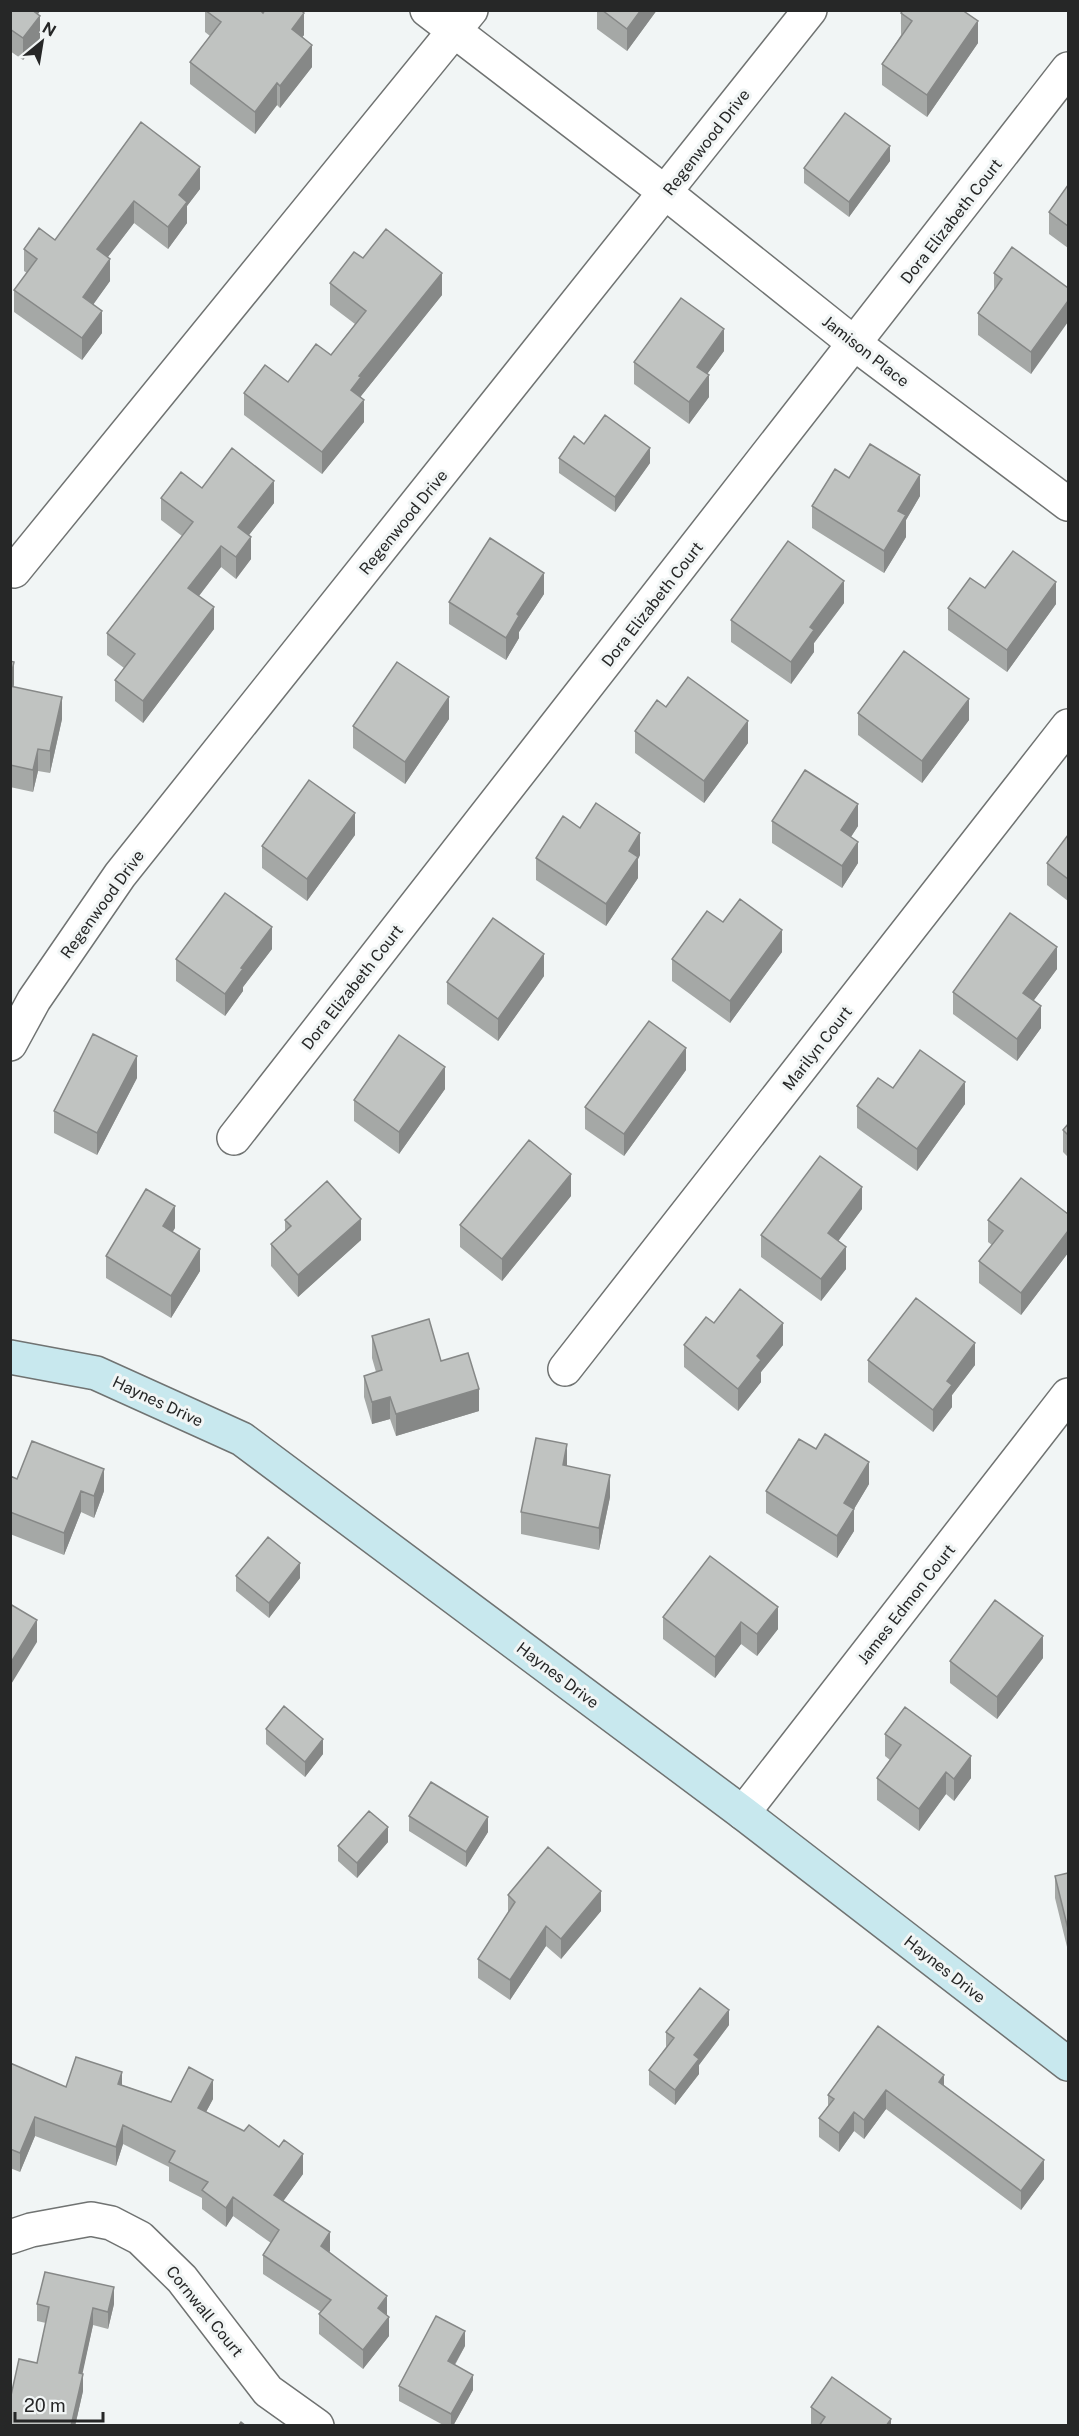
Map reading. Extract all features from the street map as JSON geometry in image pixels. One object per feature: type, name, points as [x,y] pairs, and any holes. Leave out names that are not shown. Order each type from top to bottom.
[{"type":"street","name":"Jamison Place","points":[[427,10],[462,21],[666,193],[855,344],[1068,504]]},
{"type":"street","name":"Regenwood Drive","points":[[10,1044],[34,1000],[120,875],[810,10]]},
{"type":"street","points":[[14,571],[462,21]]},
{"type":"street","name":"Dora Elizabeth Court","points":[[234,1138],[1068,69]]},
{"type":"street","name":"Marilyn Court","points":[[565,1369],[1068,726]]},
{"type":"street","name":"Haynes Drive","points":[[10,1357],[96,1373],[242,1439],[743,1813],[1068,2064]]},
{"type":"street","name":"James Edmon Court","points":[[743,1813],[1068,1395]]},
{"type":"street","name":"Cornwall Court","points":[[10,2237],[31,2230],[91,2219],[111,2223],[140,2238],[182,2279],[268,2391],[316,2426]]},
{"type":"building","points":[[10,10],[32,10],[40,16],[23,38],[10,29]]},
{"type":"building","points":[[205,10],[260,10],[263,13],[265,10],[301,10],[304,13],[292,29],[312,45],[280,86],[277,83],[255,112],[190,62],[221,22]]},
{"type":"building","points":[[602,10],[641,10],[627,29]]},
{"type":"building","points":[[903,10],[962,10],[978,21],[927,95],[882,64],[912,21],[901,13]]},
{"type":"building","points":[[845,113],[890,146],[849,202],[804,168]]},
{"type":"building","points":[[141,122],[200,167],[179,195],[187,202],[168,227],[134,201],[97,249],[110,259],[83,297],[102,311],[82,338],[14,290],[37,259],[24,249],[39,228],[55,240]]},
{"type":"building","points":[[1068,185],[1068,226],[1049,212]]},
{"type":"building","points":[[386,229],[442,273],[359,376],[361,377],[351,390],[364,400],[322,452],[244,393],[265,365],[288,382],[316,344],[331,355],[366,311],[330,283],[354,252],[363,258]]},
{"type":"building","points":[[1012,247],[1068,288],[1068,301],[1031,352],[978,313],[1002,279],[994,273]]},
{"type":"building","points":[[681,298],[724,329],[697,367],[709,375],[689,402],[634,362]]},
{"type":"building","points":[[605,415],[650,448],[615,497],[559,458],[574,436],[584,444]]},
{"type":"building","points":[[870,444],[920,475],[898,511],[906,515],[884,551],[812,506],[835,469],[849,478]]},
{"type":"building","points":[[232,448],[274,481],[238,527],[251,537],[236,557],[221,546],[188,588],[214,607],[143,701],[115,680],[135,654],[107,633],[193,522],[161,498],[181,472],[202,488]]},
{"type":"building","points":[[490,538],[544,573],[517,614],[519,616],[506,638],[449,602]]},
{"type":"building","points":[[788,541],[844,581],[810,627],[814,630],[791,662],[731,620]]},
{"type":"building","points":[[1013,551],[1056,582],[1007,650],[948,608],[970,578],[985,588]]},
{"type":"building","points":[[904,651],[969,699],[922,761],[858,713]]},
{"type":"building","points":[[10,661],[14,662],[10,679]]},
{"type":"building","points":[[397,662],[449,697],[405,762],[353,726]]},
{"type":"building","points":[[688,677],[748,721],[704,781],[635,731],[657,700],[666,707]]},
{"type":"building","points":[[10,686],[62,697],[50,751],[38,749],[33,770],[10,765]]},
{"type":"building","points":[[805,770],[858,804],[841,830],[858,842],[842,866],[772,821]]},
{"type":"building","points":[[309,780],[355,813],[307,879],[262,846]]},
{"type":"building","points":[[596,803],[640,833],[629,851],[638,857],[606,904],[536,858],[563,816],[580,828]]},
{"type":"building","points":[[1068,835],[1068,879],[1047,863]]},
{"type":"building","points":[[225,893],[272,927],[241,968],[243,969],[225,994],[176,959]]},
{"type":"building","points":[[740,899],[782,930],[730,1001],[672,959],[707,911],[723,922]]},
{"type":"building","points":[[1010,913],[1057,947],[1023,993],[1041,1006],[1017,1039],[953,992]]},
{"type":"building","points":[[493,918],[544,954],[498,1019],[447,982]]},
{"type":"building","points":[[649,1021],[686,1048],[624,1134],[585,1107]]},
{"type":"building","points":[[93,1034],[137,1056],[97,1133],[54,1111]]},
{"type":"building","points":[[399,1035],[445,1067],[399,1132],[354,1100]]},
{"type":"building","points":[[920,1050],[965,1082],[917,1149],[857,1106],[878,1078],[893,1088]]},
{"type":"building","points":[[1068,1124],[1068,1135],[1063,1130]]},
{"type":"building","points":[[529,1140],[571,1174],[502,1259],[460,1225]]},
{"type":"building","points":[[820,1156],[862,1187],[828,1233],[846,1247],[821,1279],[761,1235]]},
{"type":"building","points":[[1021,1178],[1068,1214],[1068,1231],[1021,1293],[979,1261],[1003,1231],[988,1220]]},
{"type":"building","points":[[327,1181],[361,1219],[298,1275],[271,1244],[291,1226],[285,1220]]},
{"type":"building","points":[[146,1189],[175,1206],[163,1226],[200,1249],[171,1296],[106,1256]]},
{"type":"building","points":[[740,1289],[783,1323],[757,1356],[761,1360],[738,1389],[684,1345],[706,1317],[714,1323]]},
{"type":"building","points":[[916,1298],[975,1343],[947,1381],[952,1385],[933,1410],[868,1360]]},
{"type":"building","points":[[429,1319],[441,1361],[468,1353],[479,1389],[396,1414],[390,1397],[372,1402],[364,1376],[382,1370],[372,1336]]},
{"type":"building","points":[[825,1434],[869,1462],[844,1503],[854,1509],[837,1536],[766,1491],[799,1439],[816,1449]]},
{"type":"building","points":[[536,1438],[567,1444],[563,1465],[610,1475],[599,1528],[521,1512]]},
{"type":"building","points":[[32,1441],[104,1469],[94,1496],[81,1491],[64,1533],[10,1512],[10,1476],[17,1479]]},
{"type":"building","points":[[268,1537],[300,1563],[269,1603],[236,1576]]},
{"type":"building","points":[[710,1556],[778,1607],[757,1634],[741,1622],[715,1657],[663,1617]]},
{"type":"building","points":[[995,1600],[1043,1636],[997,1697],[950,1661]]},
{"type":"building","points":[[10,1604],[37,1620],[10,1664]]},
{"type":"building","points":[[284,1706],[323,1739],[305,1762],[266,1729]]},
{"type":"building","points":[[905,1707],[971,1756],[954,1779],[946,1772],[919,1809],[877,1778],[901,1745],[885,1734]]},
{"type":"building","points":[[431,1782],[488,1817],[466,1852],[409,1816]]},
{"type":"building","points":[[369,1811],[388,1827],[357,1863],[338,1846]]},
{"type":"building","points":[[548,1847],[601,1891],[561,1939],[546,1926],[510,1980],[478,1959],[515,1902],[508,1895]]},
{"type":"building","points":[[1068,1873],[1068,1929],[1055,1876]]},
{"type":"building","points":[[700,1988],[729,2010],[694,2055],[699,2059],[675,2090],[649,2070],[674,2038],[666,2032]]},
{"type":"building","points":[[878,2026],[944,2075],[939,2082],[1044,2160],[1021,2191],[886,2090],[864,2120],[854,2112],[839,2133],[819,2118],[834,2099],[828,2095]]},
{"type":"building","points":[[76,2057],[122,2072],[118,2084],[171,2102],[189,2067],[213,2080],[198,2108],[244,2131],[249,2125],[279,2147],[284,2140],[303,2154],[274,2195],[330,2232],[321,2246],[387,2296],[378,2308],[389,2317],[363,2350],[319,2314],[331,2300],[263,2255],[279,2230],[233,2197],[226,2208],[202,2190],[208,2182],[169,2162],[175,2151],[123,2125],[116,2147],[35,2117],[20,2153],[10,2149],[10,2063],[66,2087]]},
{"type":"building","points":[[45,2272],[114,2287],[108,2312],[93,2308],[79,2373],[83,2374],[71,2426],[10,2426],[10,2400],[19,2359],[37,2363],[49,2307],[37,2304]]},
{"type":"building","points":[[436,2316],[465,2331],[448,2361],[473,2375],[451,2414],[399,2386]]},
{"type":"building","points":[[832,2377],[891,2419],[886,2426],[819,2426],[825,2417],[811,2407]]}]
